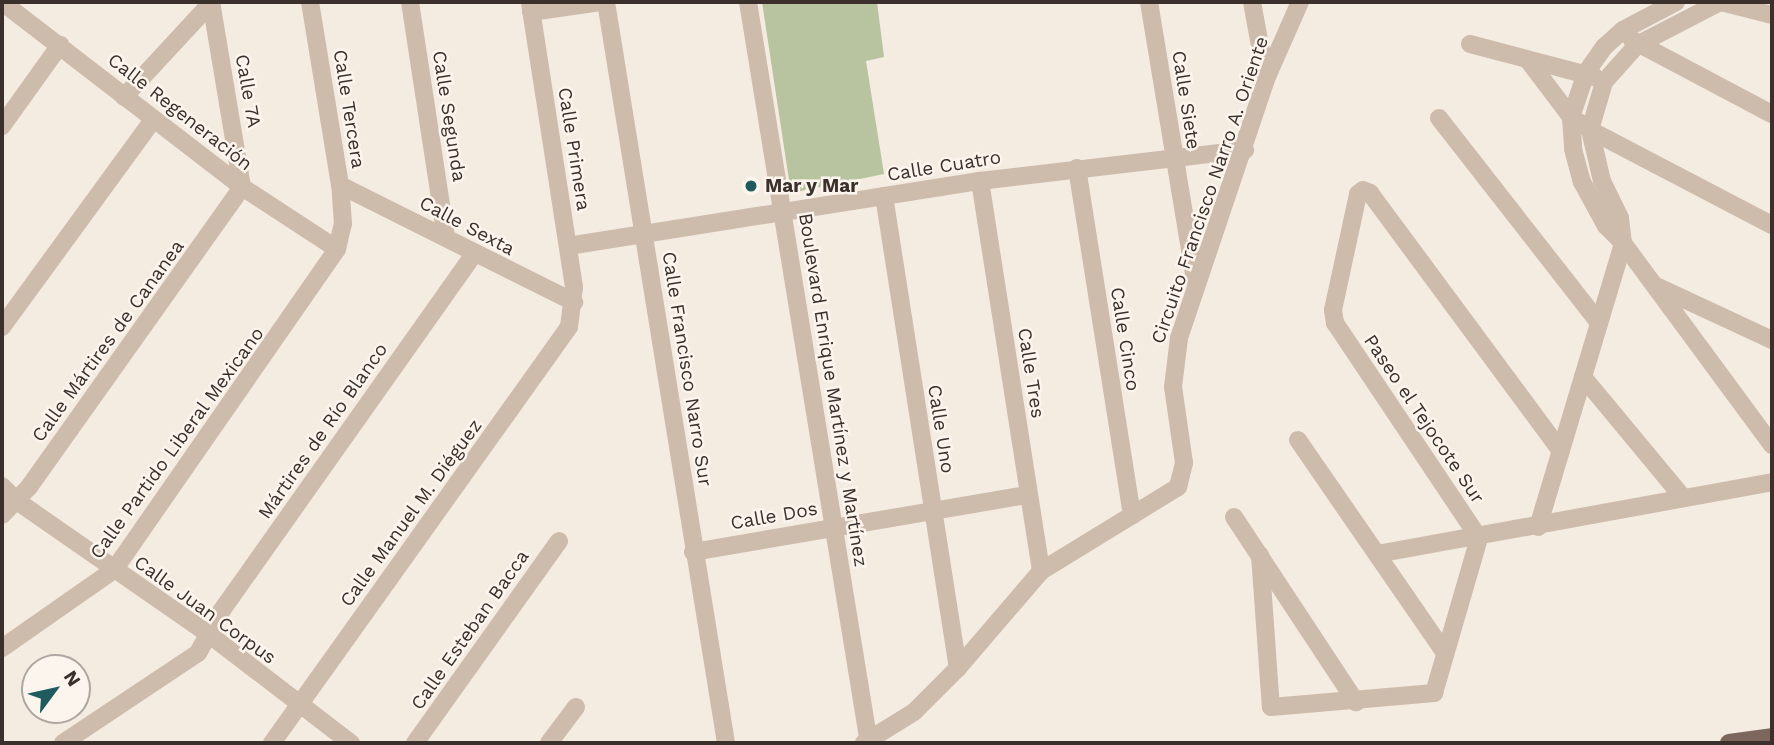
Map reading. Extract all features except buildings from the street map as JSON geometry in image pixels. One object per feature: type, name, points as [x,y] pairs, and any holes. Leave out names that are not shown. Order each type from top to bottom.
[{"type":"main road","points":[[1729,743],[1772,737]]},
{"type":"street","name":"Calle Regeneración","points":[[2,2],[242,187],[337,249]]},
{"type":"street","points":[[124,97],[211,2]]},
{"type":"street","name":"Calle 7A","points":[[211,2],[242,187]]},
{"type":"street","name":"Calle Tercera","points":[[310,2],[340,185],[343,224]]},
{"type":"street","name":"Calle Segunda","points":[[410,2],[446,237]]},
{"type":"street","points":[[531,7],[600,2]]},
{"type":"street","name":"Calle Francisco Narro Sur","points":[[606,2],[646,234],[726,743]]},
{"type":"street","name":"Boulevard Enrique Martínez y Martínez","points":[[748,2],[867,742]]},
{"type":"street","name":"Calle Siete","points":[[1149,2],[1196,286]]},
{"type":"street","points":[[1252,2],[1266,79]]},
{"type":"street","name":"Circuito Francisco Narro A. Oriente","points":[[867,742],[914,712],[958,668],[1041,571],[1171,494],[1183,476],[1174,363],[1196,286],[1245,150],[1266,79],[1300,2]]},
{"type":"street","points":[[1676,2],[1623,30],[1586,73],[1571,117],[1582,181],[1606,226],[1623,243],[1655,285],[1772,445]]},
{"type":"street","points":[[1538,527],[1623,243],[1620,218],[1602,181],[1590,130],[1604,82],[1637,45],[1721,2],[1772,15]]},
{"type":"street","name":"Calle Primera","points":[[531,7],[568,246],[574,302]]},
{"type":"street","points":[[1623,30],[1637,45],[1772,114]]},
{"type":"street","points":[[1469,44],[1586,73],[1604,82]]},
{"type":"street","points":[[2,126],[60,45]]},
{"type":"street","points":[[1528,60],[1571,117],[1590,130],[1772,225]]},
{"type":"street","points":[[1438,118],[1599,323]]},
{"type":"street","points":[[2,327],[153,120]]},
{"type":"street","name":"Calle Cuatro","points":[[568,246],[980,181],[1245,150]]},
{"type":"street","name":"Calle Cinco","points":[[1077,168],[1132,516]]},
{"type":"street","name":"Calle Tres","points":[[980,181],[1041,571]]},
{"type":"street","name":"Calle Sexta","points":[[340,185],[574,302]]},
{"type":"street","name":"Calle Mártires de Cananea","points":[[2,515],[18,501],[242,187]]},
{"type":"street","name":"Paseo el Tejocote Sur","points":[[1479,538],[1335,323],[1333,310],[1358,194],[1363,190],[1370,193],[1561,451]]},
{"type":"street","name":"Calle Uno","points":[[884,197],[958,668]]},
{"type":"street","name":"Calle Partido Liberal Mexicano","points":[[2,648],[114,570],[337,249],[343,224]]},
{"type":"street","name":"Mártires de Río Blanco","points":[[63,743],[188,662],[210,635],[222,610],[474,254]]},
{"type":"street","points":[[1655,285],[1772,340]]},
{"type":"street","name":"Calle Manuel M. Diéguez","points":[[272,743],[559,344],[574,302]]},
{"type":"street","points":[[1583,377],[1682,495]]},
{"type":"street","points":[[1298,440],[1445,653]]},
{"type":"street","points":[[1377,554],[1538,527],[1682,495],[1772,482]]},
{"type":"street","name":"Calle Juan Corpus","points":[[2,486],[18,501],[114,570],[210,635],[351,743]]},
{"type":"street","name":"Calle Dos","points":[[694,552],[1028,495]]},
{"type":"street","points":[[1234,517],[1356,702]]},
{"type":"street","points":[[1260,555],[1271,707],[1428,697],[1438,686],[1479,538]]},
{"type":"street","name":"Calle Esteban Bacca","points":[[415,743],[559,541]]},
{"type":"street","points":[[549,743],[576,706]]},
{"type":"green space","points":[[762,2],[877,2],[884,57],[866,61],[884,174],[791,193]]},
{"type":"place","name":"Mar y Mar","points":[[751,186]]}]
